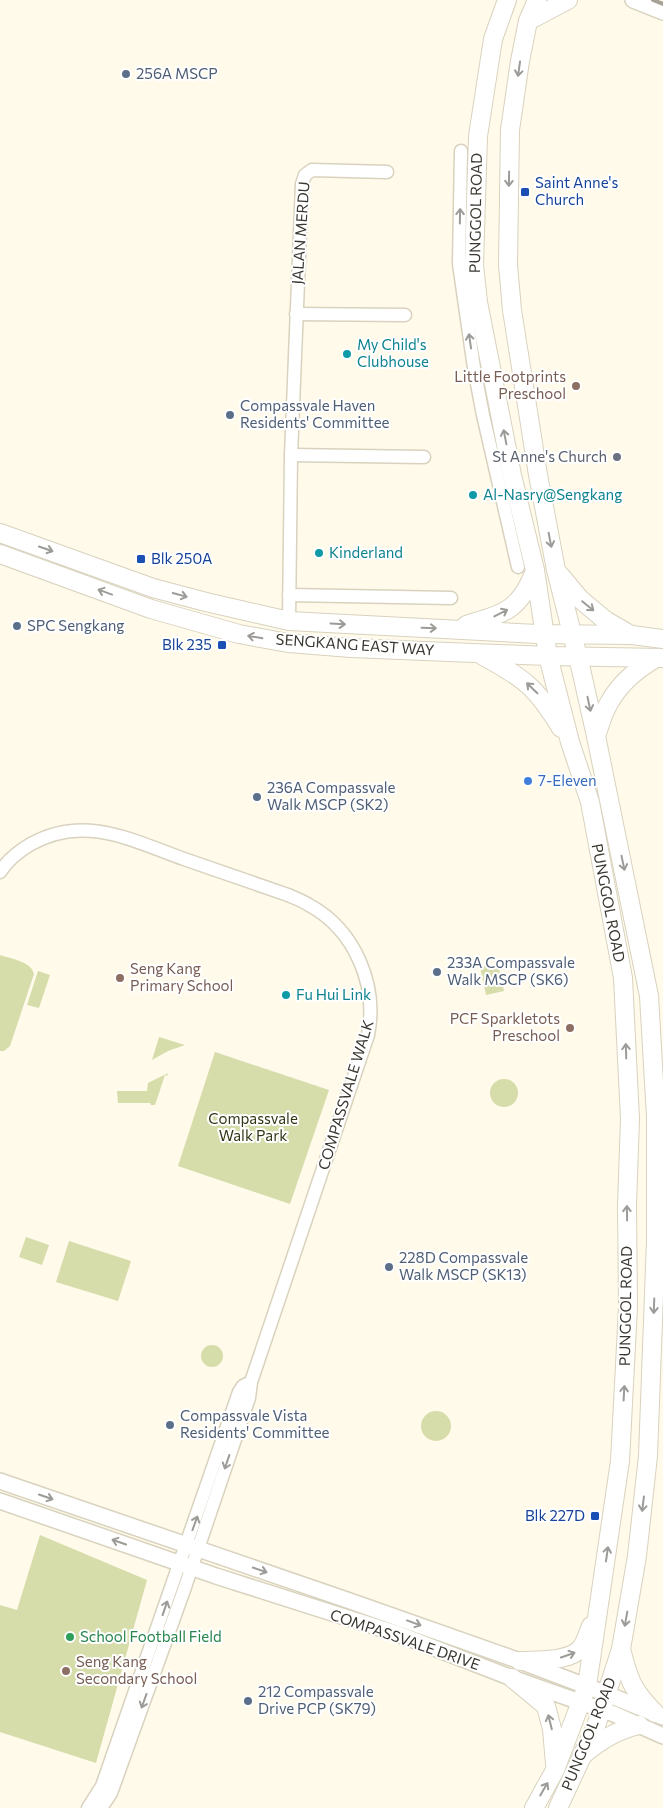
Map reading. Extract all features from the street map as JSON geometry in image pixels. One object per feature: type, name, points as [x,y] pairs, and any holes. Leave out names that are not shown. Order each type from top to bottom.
[{"type":"main road","points":[[493,39],[500,7],[499,0]]},
{"type":"main road","name":"PUNGGOL ROAD","points":[[507,0],[493,39],[478,136],[469,168],[466,264],[478,302],[491,412],[512,475],[516,525],[535,570],[548,656],[570,742],[590,802],[622,978],[630,1119],[627,1205],[628,1306],[620,1461],[585,1694],[555,1770],[534,1808]]},
{"type":"main road","name":"PUNGGOL ROAD","points":[[537,0],[528,21],[510,130],[508,265],[512,310],[556,570],[596,736],[649,996],[659,1122],[660,1177],[648,1456],[637,1556],[621,1649],[605,1701],[558,1808]]},
{"type":"main road","points":[[528,21],[568,0]]},
{"type":"main road","name":"SENGKANG EAST WAY","points":[[0,533],[153,588],[290,621],[545,634],[632,635],[663,639]]},
{"type":"main road","name":"SENGKANG EAST WAY","points":[[0,554],[151,610],[239,634],[288,643],[351,648],[548,656],[660,658]]},
{"type":"main road","points":[[455,629],[497,615],[515,605],[527,590],[535,570]]},
{"type":"main road","points":[[556,570],[580,599],[605,620],[632,635]]},
{"type":"main road","points":[[478,653],[513,672],[533,688],[547,705],[570,742]]},
{"type":"main road","points":[[596,736],[608,703],[617,692],[636,670],[660,658]]},
{"type":"main road","points":[[520,1661],[551,1660],[578,1651],[582,1647],[600,1603]]},
{"type":"main road","points":[[621,1649],[626,1672],[638,1696],[659,1715]]},
{"type":"main road","points":[[512,1678],[546,1706],[552,1729],[555,1770]]},
{"type":"main road","points":[[581,1756],[610,1735],[639,1725]]},
{"type":"street","points":[[633,0],[663,12]]},
{"type":"street","points":[[461,151],[469,168]]},
{"type":"street","name":"JALAN MERDU","points":[[290,621],[291,455],[302,184],[306,175],[312,170],[387,172]]},
{"type":"street","points":[[296,314],[405,315]]},
{"type":"street","points":[[291,455],[424,457]]},
{"type":"street","points":[[516,525],[518,567]]},
{"type":"street","points":[[290,595],[451,598]]},
{"type":"street","name":"COMPASSVALE WALK","points":[[0,872],[23,849],[43,837],[60,831],[98,830],[261,886],[310,905],[333,922],[355,950],[363,966],[371,1000],[372,1017],[368,1035],[251,1382],[243,1386],[239,1392],[178,1588]]},
{"type":"street","name":"COMPASSVALE DRIVE","points":[[0,1481],[520,1661],[585,1694]]},
{"type":"street","name":"COMPASSVALE DRIVE","points":[[0,1501],[186,1566],[398,1634],[512,1678],[585,1694],[605,1701]]},
{"type":"street","points":[[88,1808],[102,1786],[178,1588]]},
{"type":"street","points":[[101,1808],[111,1793],[178,1588]]},
{"type":"street","points":[[605,1701],[659,1715]]},
{"type":"street","points":[[605,1701],[639,1725],[663,1736]]},
{"type":"green space","points":[[0,955],[25,963],[34,974],[10,1046],[4,1051],[0,1051]]},
{"type":"green space","points":[[498,964],[504,991],[486,995],[480,967]]},
{"type":"green space","points":[[38,971],[50,975],[39,1008],[27,1005]]},
{"type":"green space","points":[[159,1037],[185,1045],[168,1051],[152,1060]]},
{"type":"green space","name":"Compassvale Walk Park","points":[[215,1052],[329,1090],[290,1204],[178,1166]]},
{"type":"green space","points":[[168,1073],[167,1076],[165,1075],[155,1105],[150,1103],[118,1103],[117,1091],[147,1091],[148,1083]]},
{"type":"green space","points":[[504,1079],[514,1083],[518,1093],[514,1103],[504,1107],[494,1103],[490,1093],[494,1083]]},
{"type":"green space","points":[[26,1237],[49,1245],[42,1265],[19,1257]]},
{"type":"green space","points":[[69,1241],[131,1261],[118,1301],[56,1282]]},
{"type":"green space","points":[[212,1345],[220,1348],[223,1356],[220,1364],[212,1367],[204,1364],[201,1356],[204,1348]]},
{"type":"green space","points":[[436,1411],[447,1415],[451,1426],[447,1437],[436,1441],[425,1437],[421,1426],[425,1415]]},
{"type":"green space","name":"School Football Field","points":[[40,1535],[147,1580],[96,1763],[0,1732],[0,1605],[17,1610]]},
{"type":"railway","points":[[653,0],[663,4]]},
{"type":"place","name":"256A MSCP","points":[[126,74]]},
{"type":"place","name":"Saint Anne's Church","points":[[525,192]]},
{"type":"place","name":"My Child's Clubhouse","points":[[347,354]]},
{"type":"place","name":"Little Footprints Preschool","points":[[576,386]]},
{"type":"place","name":"Compassvale Haven Residents' Committee","points":[[230,415]]},
{"type":"place","name":"St Anne's Church","points":[[617,457]]},
{"type":"place","name":"Al-Nasry@Sengkang","points":[[473,495]]},
{"type":"place","name":"Kinderland","points":[[319,553]]},
{"type":"place","name":"Blk 250A","points":[[141,559]]},
{"type":"place","name":"SPC Sengkang","points":[[17,626]]},
{"type":"place","name":"Blk 235","points":[[222,645]]},
{"type":"place","name":"7-Eleven","points":[[528,781]]},
{"type":"place","name":"236A Compassvale Walk MSCP (SK2)","points":[[257,797]]},
{"type":"place","name":"233A Compassvale Walk MSCP (SK6)","points":[[437,972]]},
{"type":"place","name":"Seng Kang Primary School","points":[[120,978]]},
{"type":"place","name":"Fu Hui Link","points":[[286,995]]},
{"type":"place","name":"PCF Sparkletots Preschool","points":[[570,1028]]},
{"type":"place","name":"228D Compassvale Walk MSCP (SK13)","points":[[389,1267]]},
{"type":"place","name":"Compassvale Vista Residents' Committee","points":[[170,1425]]},
{"type":"place","name":"Blk 227D","points":[[595,1516]]},
{"type":"place","name":"School Football Field","points":[[70,1637]]},
{"type":"place","name":"Seng Kang Secondary School","points":[[66,1671]]},
{"type":"place","name":"212 Compassvale Drive PCP (SK79)","points":[[248,1701]]}]
